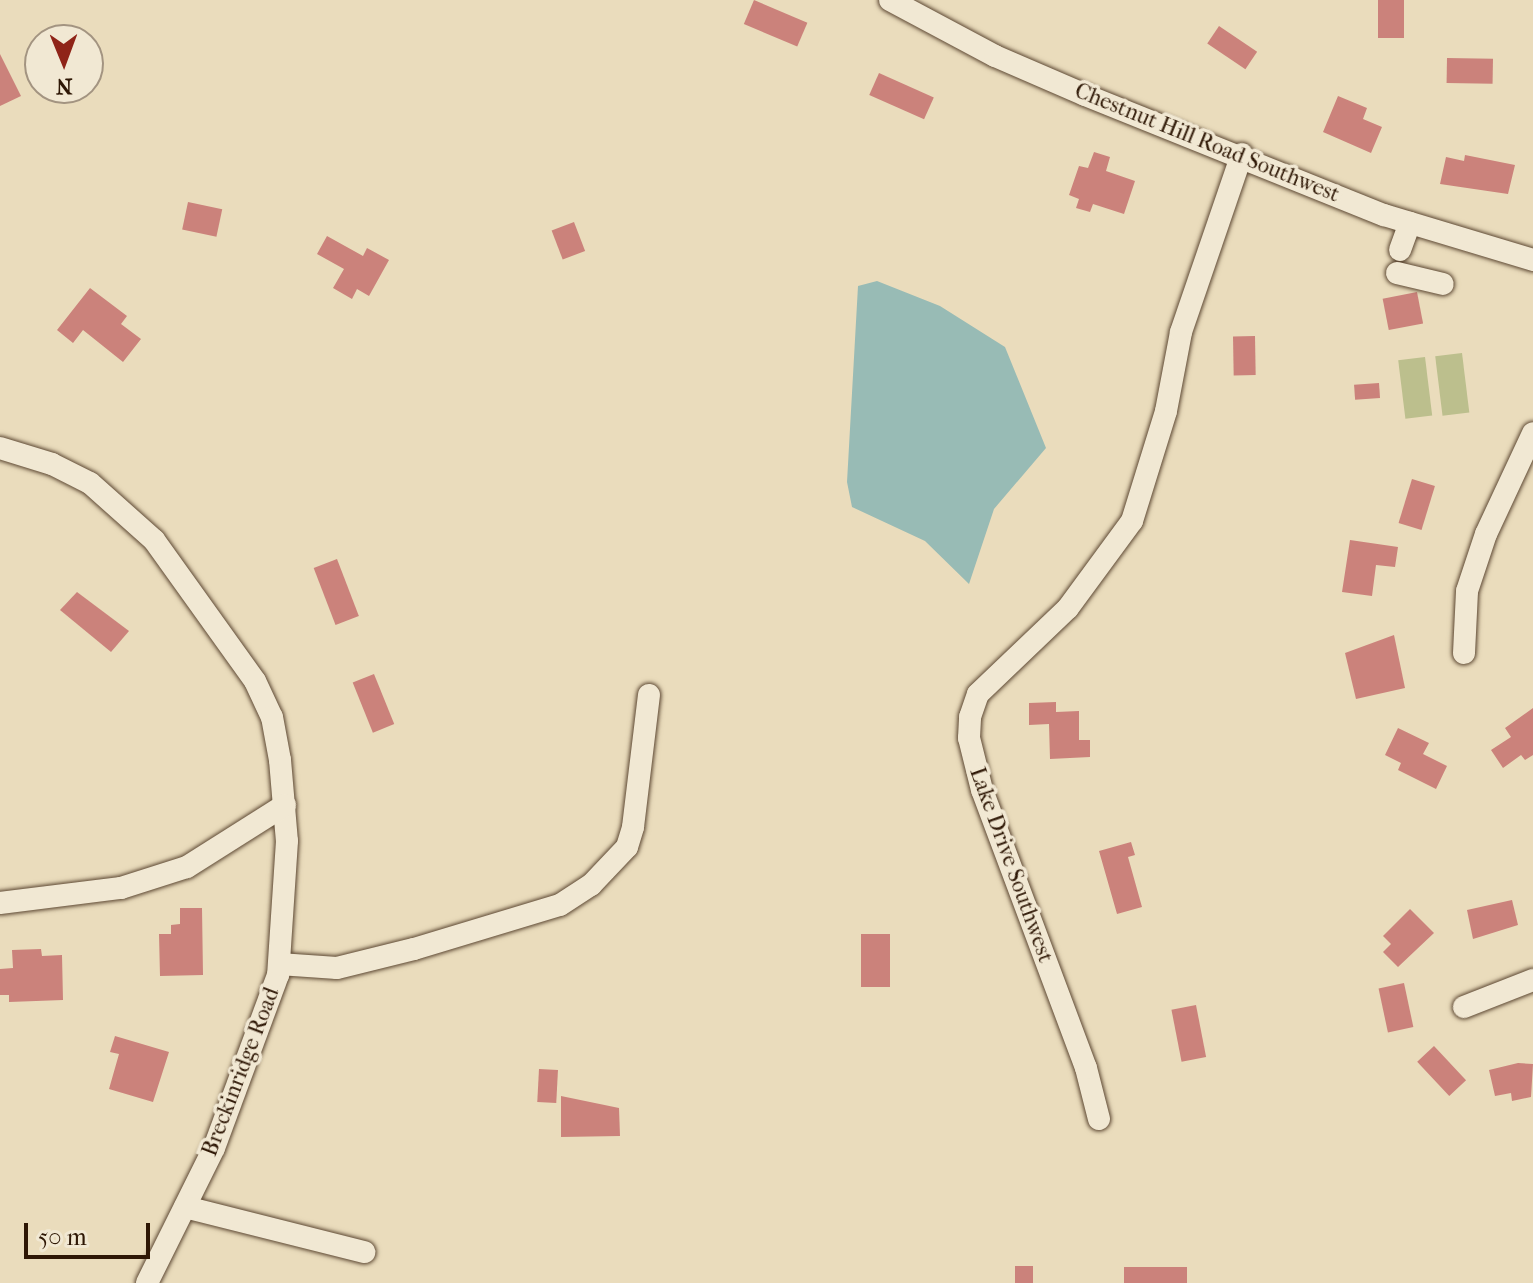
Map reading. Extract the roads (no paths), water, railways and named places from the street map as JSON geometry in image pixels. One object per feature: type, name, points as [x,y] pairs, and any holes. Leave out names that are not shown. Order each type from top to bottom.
[{"type":"street","name":"Chestnut Hill Road Southwest","points":[[890,0],[995,56],[1410,223],[1533,260]]},
{"type":"street","name":"Lake Drive Southwest","points":[[1099,1119],[1086,1068],[982,790],[969,738],[970,717],[978,694],[1068,608],[1132,521],[1166,411],[1181,332],[1242,154]]},
{"type":"street","points":[[1400,250],[1410,223]]},
{"type":"street","points":[[1397,273],[1443,284]]},
{"type":"street","points":[[1464,653],[1467,591],[1486,534],[1533,433]]},
{"type":"street","name":"Breckinridge Road","points":[[0,448],[52,464],[90,483],[154,540],[255,681],[272,717],[285,805],[279,964],[263,1027],[185,1207],[147,1283]]},
{"type":"street","points":[[279,964],[337,968],[414,949],[560,905],[591,885],[627,847],[633,827],[649,695]]},
{"type":"street","points":[[0,903],[121,888],[187,867],[285,805]]},
{"type":"street","points":[[1464,1007],[1533,980]]},
{"type":"street","points":[[185,1207],[364,1252]]},
{"type":"water","points":[[877,281],[940,306],[1005,347],[1046,448],[994,509],[969,584],[925,541],[852,507],[847,482],[858,286]]}]
